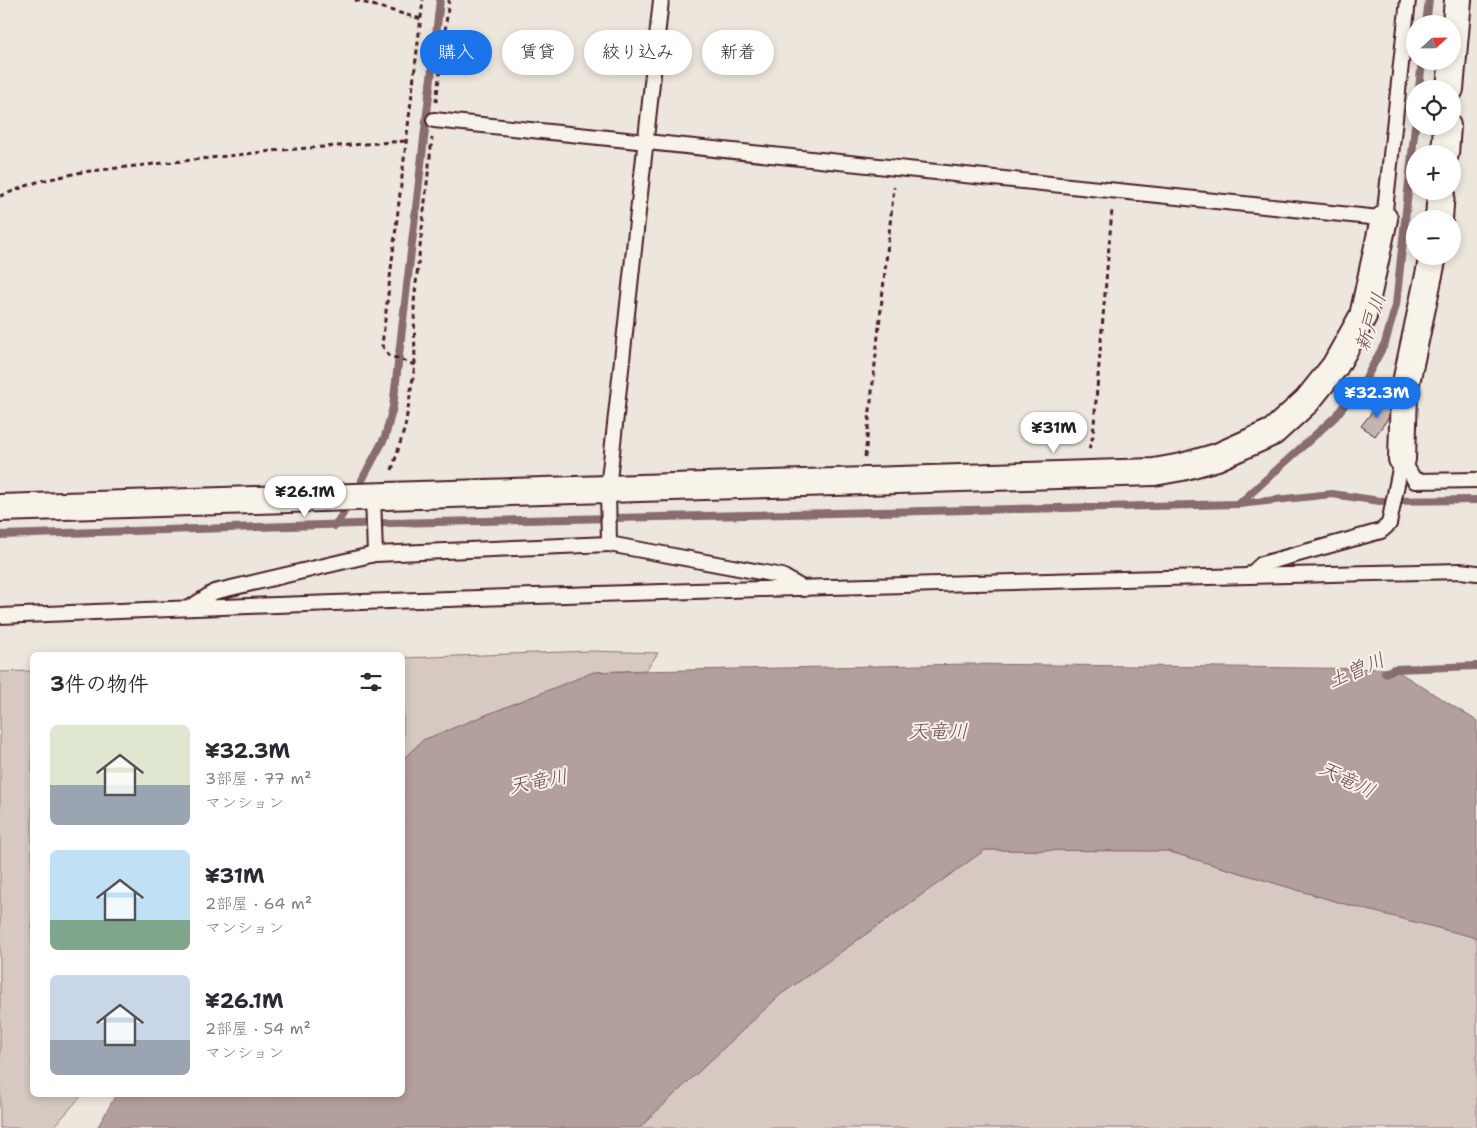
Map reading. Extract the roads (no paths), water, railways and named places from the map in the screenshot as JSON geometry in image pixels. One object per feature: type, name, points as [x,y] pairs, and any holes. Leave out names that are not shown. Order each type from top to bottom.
[{"type":"street","points":[[1451,80],[1458,0]]},
{"type":"street","points":[[0,508],[608,495],[862,481],[1154,472],[1182,467],[1217,457],[1273,432],[1307,400],[1335,366],[1363,316],[1388,219]]},
{"type":"street","points":[[1402,459],[1404,392],[1431,265]]},
{"type":"lane","points":[[609,540],[608,495],[661,0]]},
{"type":"lane","points":[[434,120],[1388,219],[1408,0]]},
{"type":"lane","points":[[1402,459],[1416,481],[1477,480]]},
{"type":"lane","points":[[1249,576],[1262,564],[1381,532],[1389,524],[1402,459]]},
{"type":"lane","points":[[374,547],[377,499]]},
{"type":"lane","points":[[189,608],[214,592],[374,547],[609,540],[782,576],[805,589]]},
{"type":"lane","points":[[1460,571],[1477,568]]},
{"type":"lane","points":[[0,616],[189,608],[1249,576],[1460,571],[1477,573]]},
{"type":"water","name":"天竜川","points":[[968,664],[1394,669],[1477,721],[1477,938],[1341,903],[1167,851],[985,850],[780,995],[639,1128],[97,1128],[115,1097],[405,1097],[405,757],[423,740],[594,672]]},
{"type":"waterway","points":[[362,480],[385,437],[393,407],[440,0]]},
{"type":"waterway","name":"新戸川","points":[[1427,15],[1429,0]]},
{"type":"waterway","name":"新戸川","points":[[1420,80],[1421,70]]},
{"type":"waterway","name":"新戸川","points":[[1239,504],[1335,417],[1366,378],[1385,343],[1396,305],[1414,135]]},
{"type":"waterway","points":[[0,535],[390,523],[1239,504],[1332,494],[1380,501],[1477,500]]},
{"type":"waterway","points":[[335,526],[349,504]]},
{"type":"waterway","name":"土曽川","points":[[1385,673],[1394,669],[1477,666]]}]
